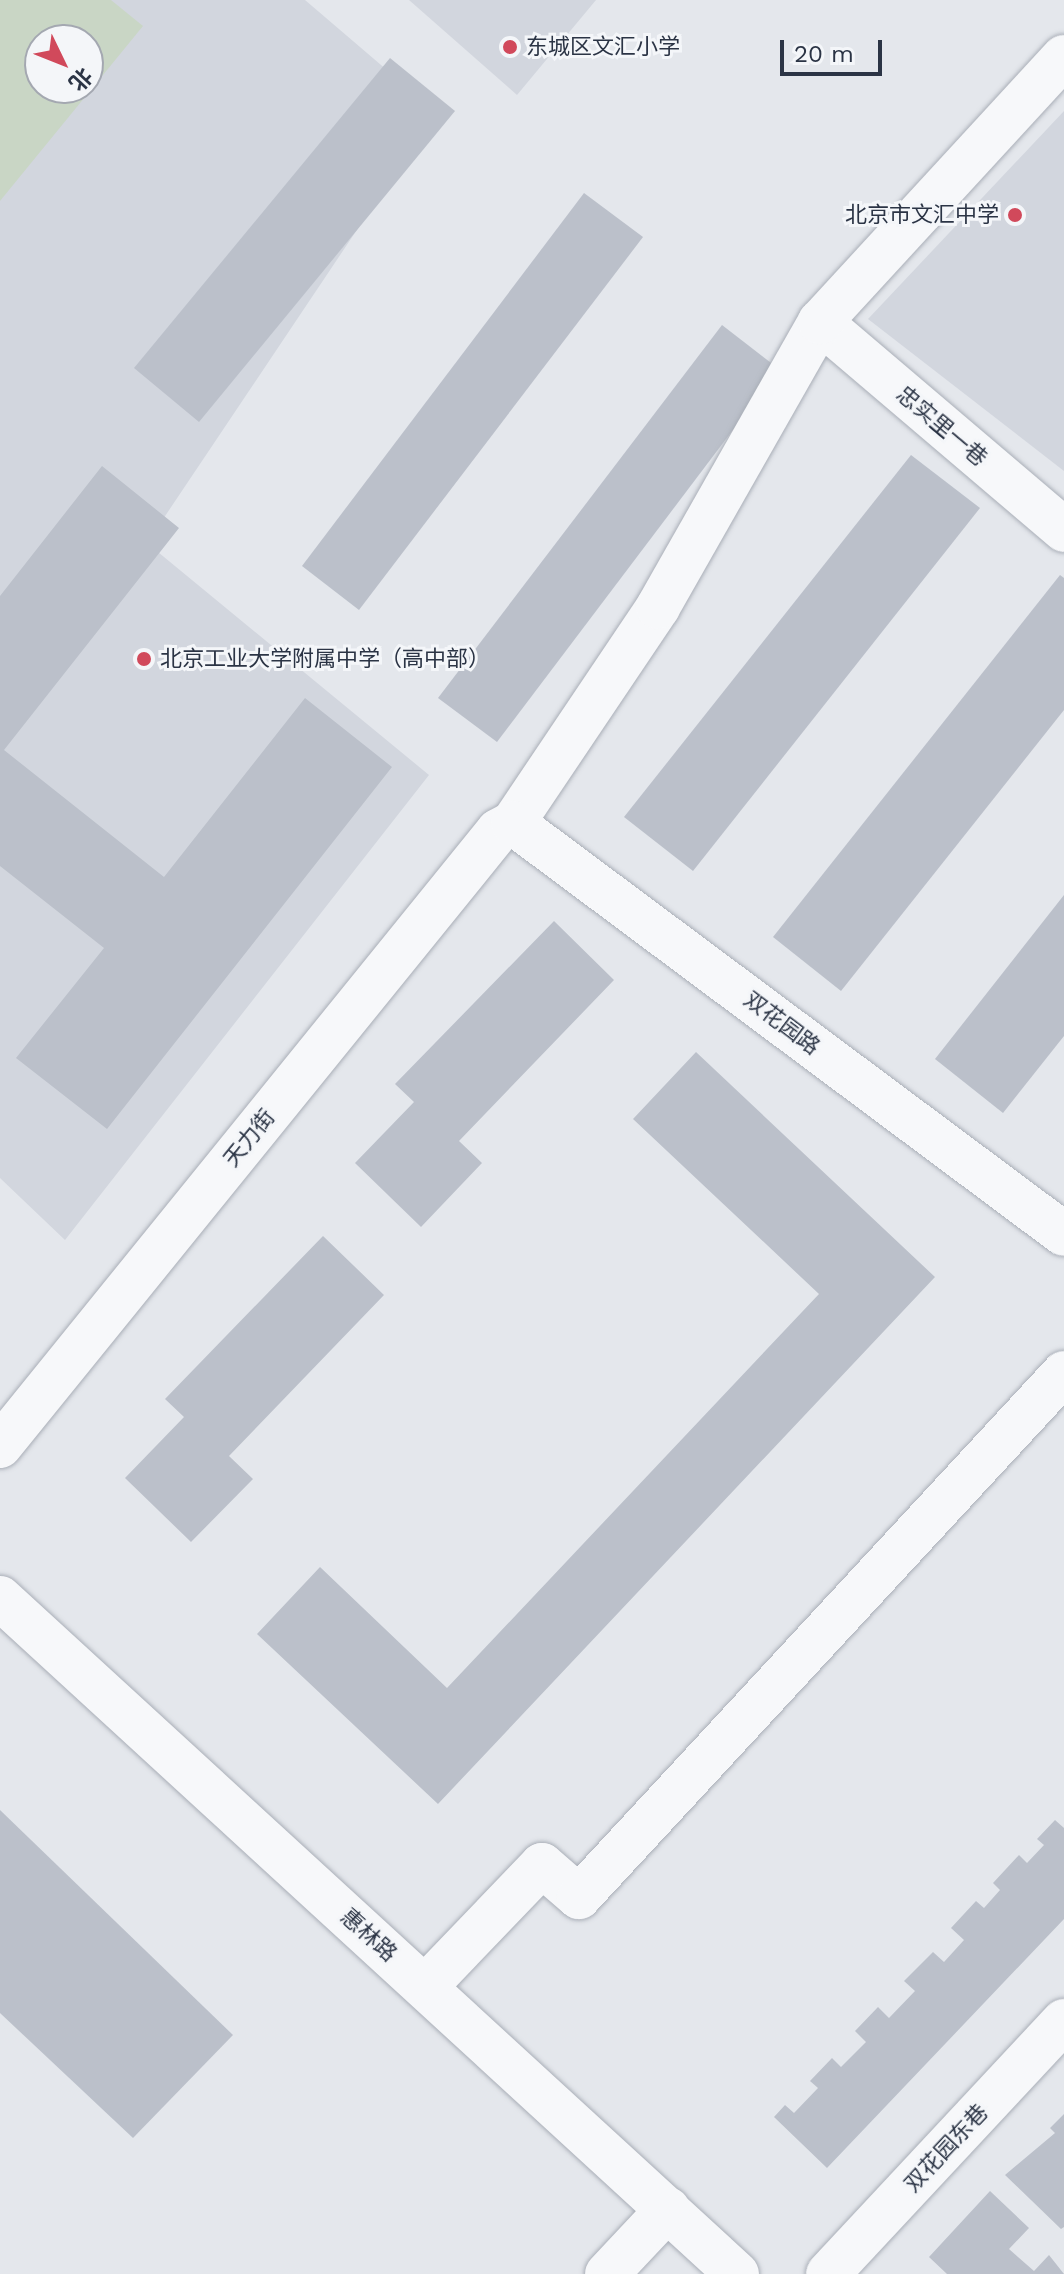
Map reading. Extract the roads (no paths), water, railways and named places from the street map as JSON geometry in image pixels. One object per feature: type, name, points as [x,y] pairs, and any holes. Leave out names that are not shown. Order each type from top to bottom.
[{"type":"street","name":"天力街","points":[[0,1446],[506,827],[658,607],[820,322],[1064,57]]},
{"type":"street","name":"忠实里一巷","points":[[820,322],[1064,530]]},
{"type":"street","name":"双花园路","points":[[506,827],[1064,1234]]},
{"type":"street","points":[[425,1987],[542,1865],[579,1897],[1064,1373]]},
{"type":"street","name":"惠林路","points":[[0,1598],[737,2274]]},
{"type":"street","name":"双花园东巷","points":[[828,2274],[1064,2021]]},
{"type":"street","points":[[607,2274],[668,2209]]},
{"type":"place","name":"东城区文汇小学","points":[[510,47]]},
{"type":"place","name":"北京市文汇中学","points":[[1015,215]]},
{"type":"place","name":"北京工业大学附属中学（高中部）","points":[[144,659]]}]
